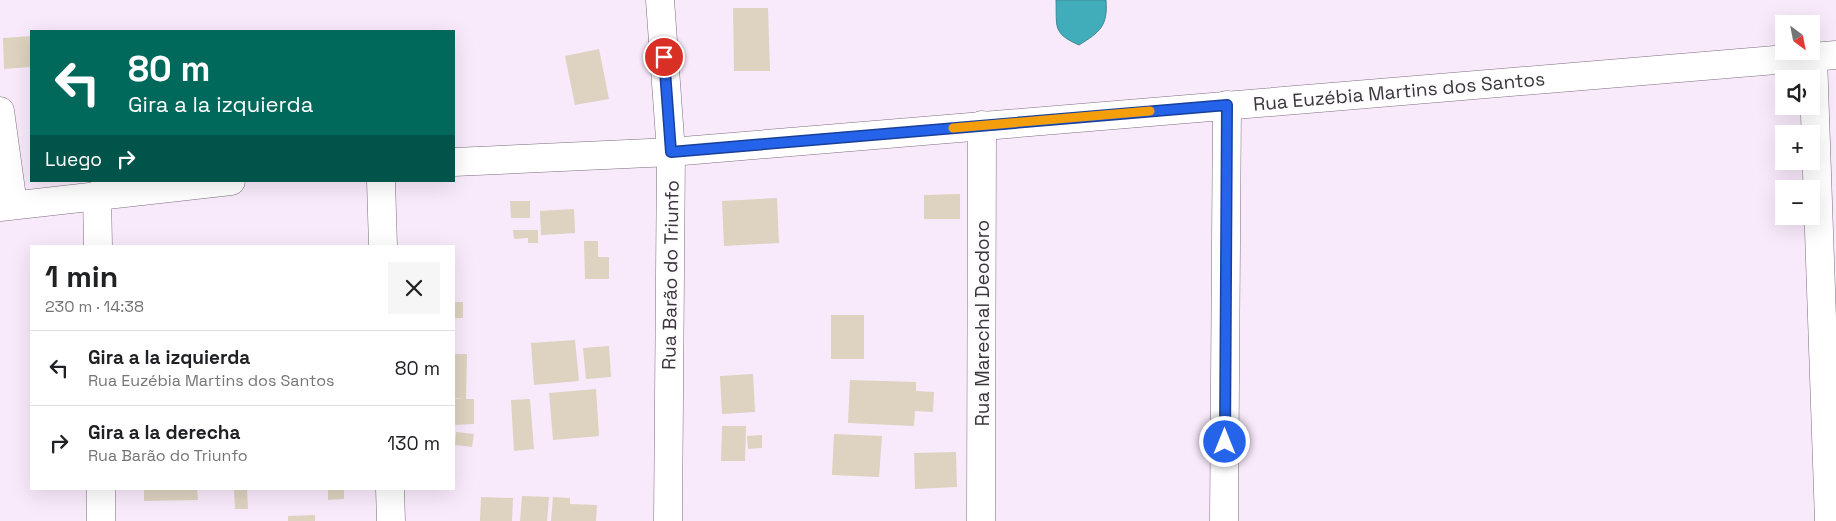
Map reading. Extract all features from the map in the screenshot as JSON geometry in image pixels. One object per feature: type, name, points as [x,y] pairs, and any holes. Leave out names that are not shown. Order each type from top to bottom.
[{"type":"street","name":"Rua Barão do Triunfo","points":[[660,0],[671,152],[668,521]]},
{"type":"street","name":"Rua Euzébia Martins dos Santos","points":[[455,162],[671,152],[1825,56]]},
{"type":"street","points":[[1825,56],[1829,521]]},
{"type":"street","points":[[1224,521],[1227,105]]},
{"type":"street","points":[[0,111],[7,206],[221,182]]},
{"type":"street","name":"Rua Marechal Deodoro","points":[[981,521],[982,125]]},
{"type":"street","points":[[381,182],[383,245]]},
{"type":"street","points":[[97,195],[98,245]]},
{"type":"street","points":[[101,490],[101,521]]},
{"type":"street","points":[[390,490],[391,521]]},
{"type":"water","points":[[1056,0],[1106,0],[1104,22],[1097,32],[1079,45],[1070,41],[1060,33],[1058,28]]},
{"type":"building","points":[[733,8],[768,8],[770,71],[734,71]]},
{"type":"building","points":[[30,36],[30,67],[4,69],[3,38]]},
{"type":"building","points":[[599,49],[609,99],[575,105],[565,56]]},
{"type":"building","points":[[960,194],[960,219],[924,219],[924,195]]},
{"type":"building","points":[[777,198],[779,243],[724,246],[722,201]]},
{"type":"building","points":[[510,201],[530,201],[530,218],[511,218]]},
{"type":"building","points":[[574,209],[575,233],[541,235],[540,211]]},
{"type":"building","points":[[513,230],[538,230],[538,243],[528,243],[528,238],[514,239]]},
{"type":"building","points":[[584,241],[598,241],[598,257],[609,257],[609,279],[585,279]]},
{"type":"building","points":[[455,302],[463,302],[463,318],[455,318]]},
{"type":"building","points":[[831,315],[864,315],[864,359],[831,359]]},
{"type":"building","points":[[575,340],[579,381],[534,385],[531,343]]},
{"type":"building","points":[[609,346],[611,377],[586,379],[583,348]]},
{"type":"building","points":[[455,354],[467,354],[466,399],[474,399],[474,424],[455,425],[455,399],[464,398],[455,398]]},
{"type":"building","points":[[753,374],[755,412],[722,414],[720,376]]},
{"type":"building","points":[[850,380],[916,382],[916,391],[934,392],[933,412],[915,411],[914,426],[848,423]]},
{"type":"building","points":[[596,389],[599,436],[553,440],[549,393]]},
{"type":"building","points":[[530,399],[534,449],[514,451],[511,400]]},
{"type":"building","points":[[722,426],[746,426],[745,461],[721,461]]},
{"type":"building","points":[[456,432],[474,434],[472,447],[455,445]]},
{"type":"building","points":[[834,434],[882,436],[879,477],[832,475]]},
{"type":"building","points":[[762,435],[762,448],[748,449],[747,436]]},
{"type":"building","points":[[956,452],[957,487],[915,489],[914,453]]},
{"type":"building","points":[[144,490],[197,490],[198,500],[144,501]]},
{"type":"building","points":[[234,490],[247,490],[248,509],[235,509]]},
{"type":"building","points":[[328,490],[344,490],[344,499],[328,500]]},
{"type":"building","points":[[522,496],[549,497],[547,521],[520,521]]},
{"type":"building","points":[[481,497],[513,498],[512,521],[480,521]]},
{"type":"building","points":[[553,497],[570,498],[570,504],[597,505],[596,521],[551,521]]},
{"type":"building","points":[[315,515],[315,521],[288,521],[288,516]]},
{"type":"slow traffic","points":[[953,128],[1150,111]]},
{"type":"route","points":[[664,57],[671,152],[1227,105],[1225,442]]}]
